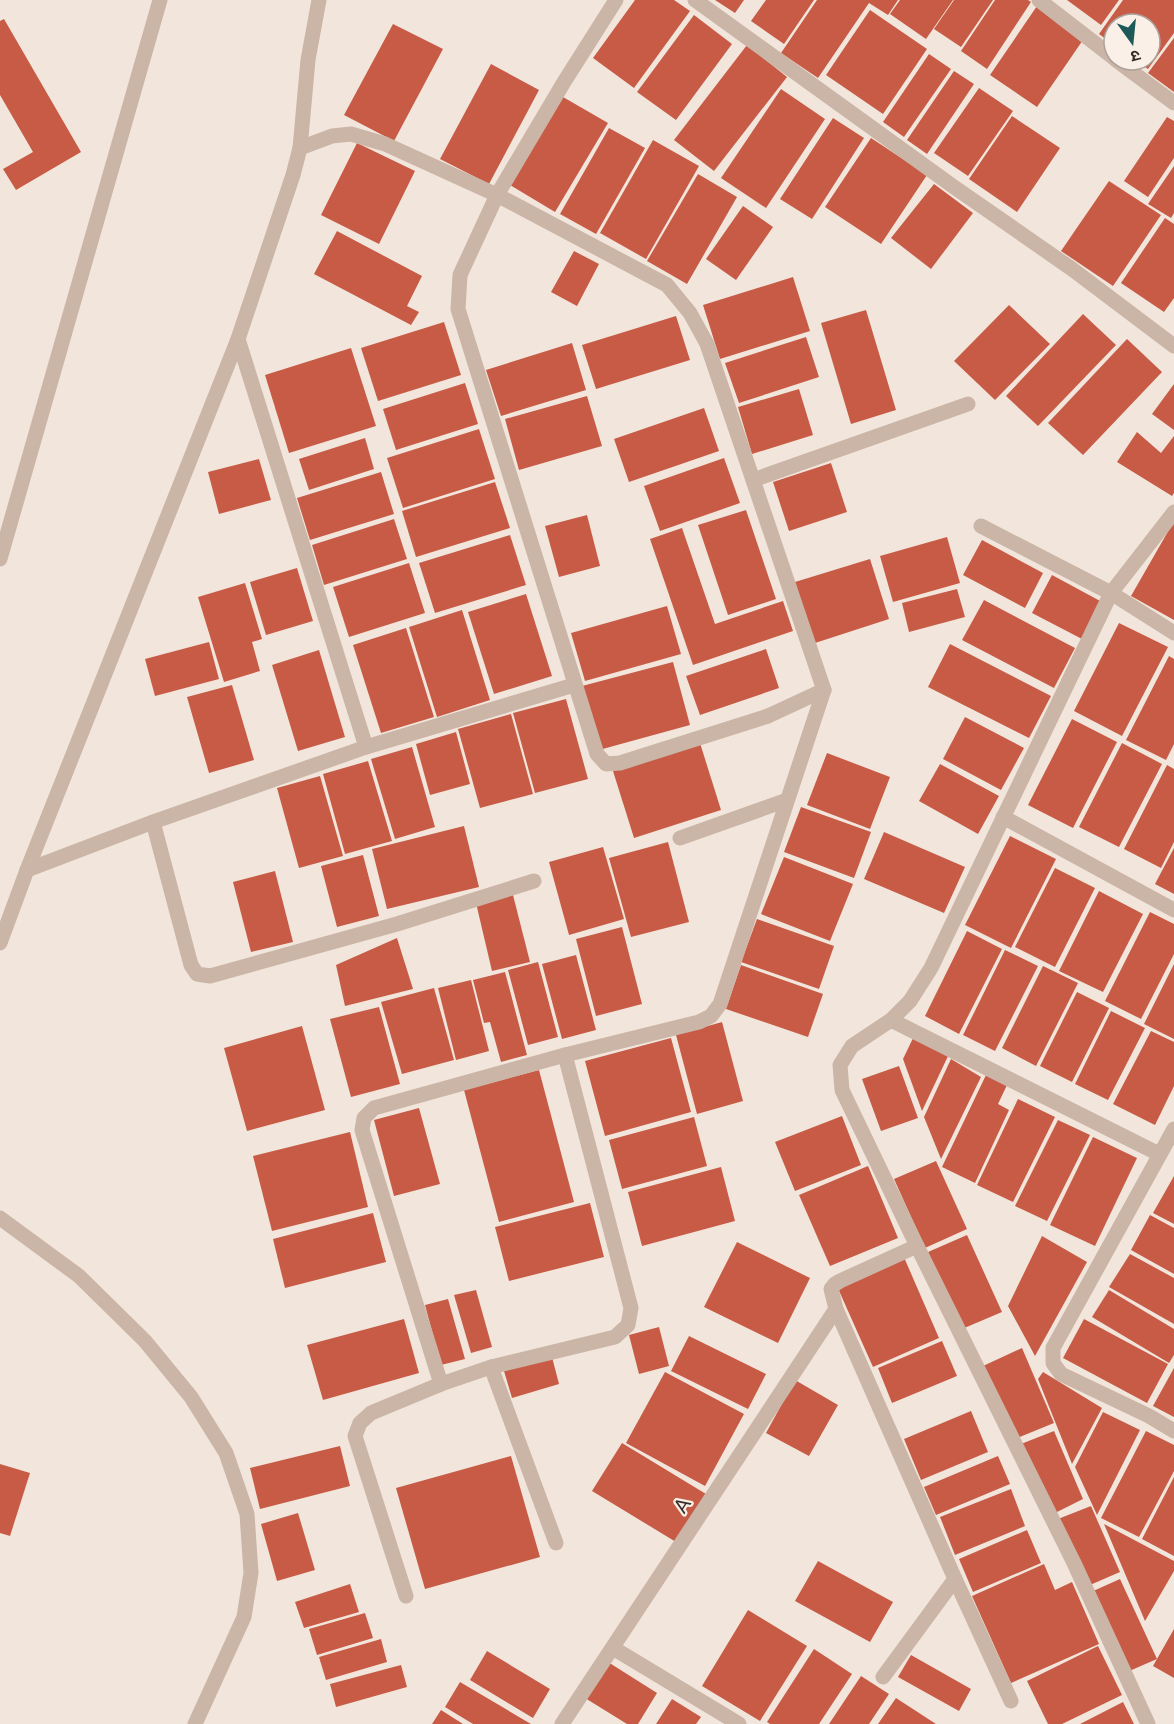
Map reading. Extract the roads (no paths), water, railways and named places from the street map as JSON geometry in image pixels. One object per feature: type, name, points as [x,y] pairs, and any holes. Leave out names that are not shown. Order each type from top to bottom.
[{"type":"street","points":[[0,559],[160,0]]},
{"type":"street","points":[[0,943],[238,339],[300,148],[308,60],[319,0]]},
{"type":"street","points":[[616,0],[497,195],[460,275],[458,309],[574,686],[597,754],[606,764],[620,763],[768,716],[824,690]]},
{"type":"street","points":[[695,0],[1072,269],[1174,346]]},
{"type":"street","points":[[1039,0],[1102,49]]},
{"type":"street","points":[[1132,72],[1174,103]]},
{"type":"street","points":[[300,148],[333,136],[351,134],[385,144],[497,195],[668,285],[690,313],[706,344],[824,690],[720,1004],[711,1016],[699,1022],[565,1055],[374,1108],[364,1118],[362,1130],[441,1384]]},
{"type":"street","points":[[238,339],[366,747]]},
{"type":"street","points":[[753,480],[968,404]]},
{"type":"street","points":[[1148,1724],[1074,1563],[842,1090],[840,1065],[852,1046],[891,1020],[910,1001],[931,968],[1111,593],[1174,512]]},
{"type":"street","points":[[981,526],[1111,593],[1174,633]]},
{"type":"street","points":[[27,870],[153,822],[366,747],[574,686]]},
{"type":"street","points":[[680,838],[787,800]]},
{"type":"street","points":[[1003,818],[1174,910]]},
{"type":"street","points":[[153,822],[191,964],[197,974],[210,976],[397,924],[534,881]]},
{"type":"street","points":[[891,1020],[1159,1154]]},
{"type":"street","points":[[406,1596],[355,1436],[360,1423],[371,1413],[441,1384],[491,1367],[615,1337],[628,1325],[631,1308],[565,1055]]},
{"type":"street","points":[[1174,1129],[1053,1348],[1053,1363],[1061,1374],[1149,1416],[1174,1431]]},
{"type":"street","points":[[0,1218],[79,1275],[145,1341],[191,1397],[226,1453],[247,1514],[251,1574],[244,1617],[195,1724]]},
{"type":"street","points":[[917,1246],[835,1284],[831,1289],[836,1309],[1011,1701]]},
{"type":"street","name":"A","points":[[562,1724],[836,1309]]},
{"type":"street","points":[[491,1367],[556,1543]]},
{"type":"street","points":[[883,1677],[955,1579]]},
{"type":"street","points":[[613,1648],[739,1724]]}]
